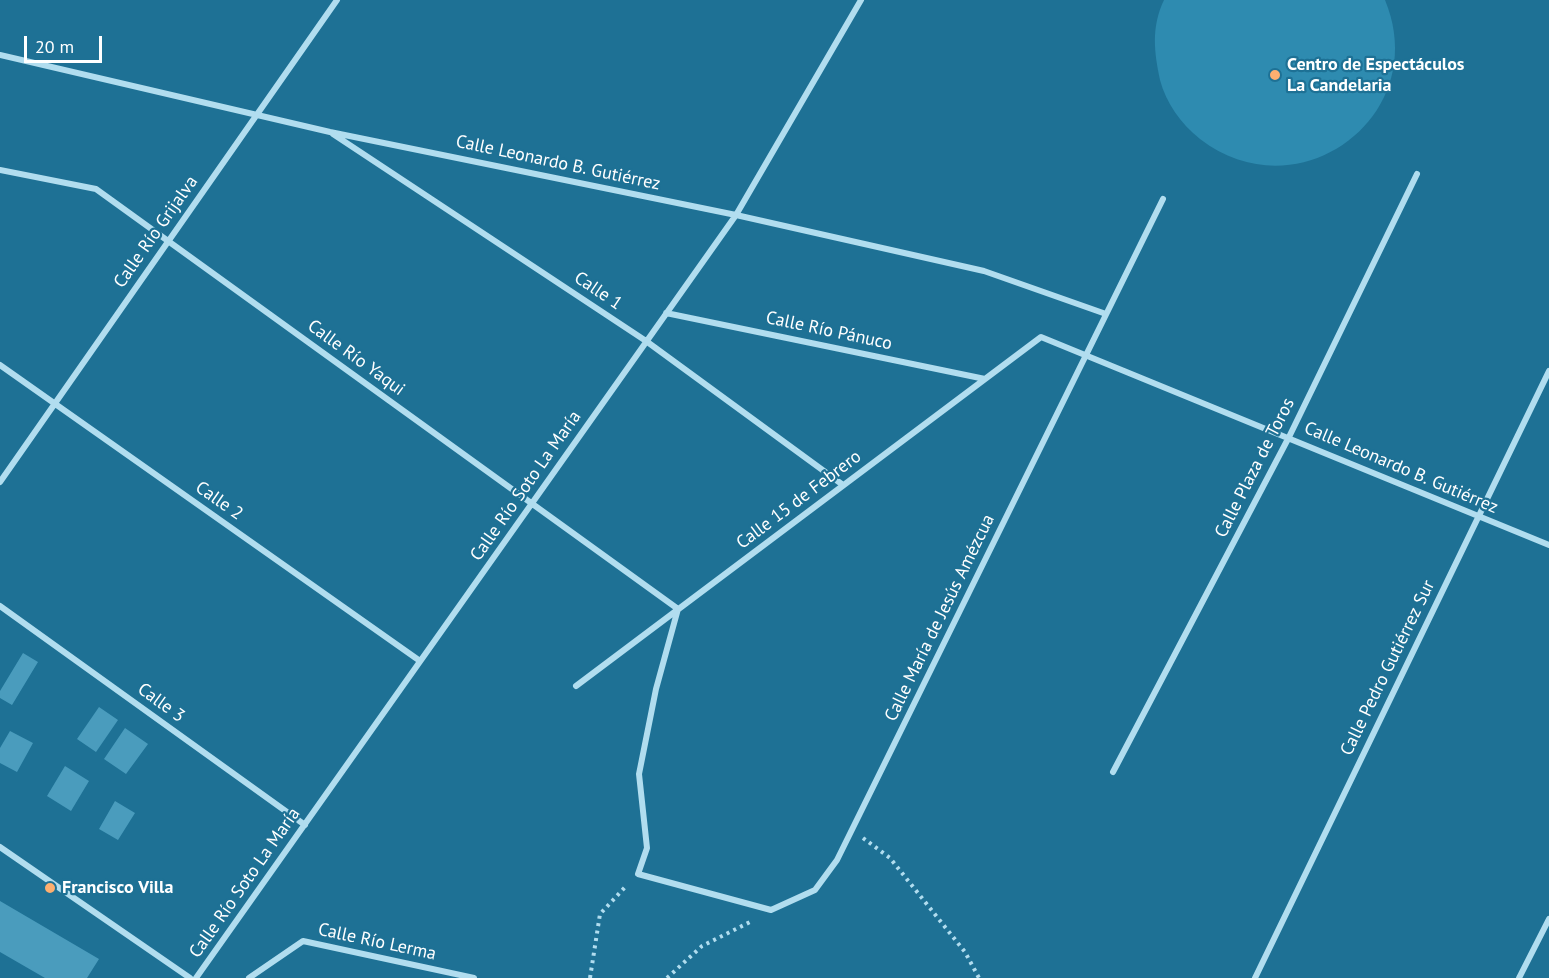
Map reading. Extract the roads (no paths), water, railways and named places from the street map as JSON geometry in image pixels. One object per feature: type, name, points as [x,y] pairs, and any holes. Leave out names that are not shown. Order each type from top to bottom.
[{"type":"street","name":"Calle Río Grijalva","points":[[0,482],[337,0]]},
{"type":"street","name":"Calle Río Soto La María","points":[[196,978],[736,215],[861,0]]},
{"type":"street","name":"Calle Leonardo B. Gutiérrez","points":[[0,55],[330,132],[736,215],[984,271],[1106,314]]},
{"type":"street","name":"Calle 1","points":[[330,132],[646,341],[843,485]]},
{"type":"street","name":"Calle Río Yaqui","points":[[0,170],[96,189],[678,609]]},
{"type":"street","name":"Calle Plaza de Toros","points":[[1113,772],[1289,437],[1417,174]]},
{"type":"street","name":"Calle María de Jesús Amézcua","points":[[678,609],[656,689],[639,774],[646,822],[647,848],[638,874],[771,910],[815,890],[837,860],[1162,199]]},
{"type":"street","name":"Calle Río Pánuco","points":[[666,313],[985,378]]},
{"type":"street","name":"Calle Leonardo B. Gutiérrez","points":[[1041,336],[1549,545]]},
{"type":"street","name":"Calle 15 de Febrero","points":[[576,686],[1041,336]]},
{"type":"street","name":"Calle 2","points":[[0,365],[420,661]]},
{"type":"street","name":"Calle Pedro Gutiérrez Sur","points":[[1255,978],[1549,371]]},
{"type":"street","name":"Calle 3","points":[[0,606],[305,825]]},
{"type":"street","points":[[0,847],[190,978]]},
{"type":"street","points":[[1519,978],[1549,919]]},
{"type":"street","name":"Calle Río Lerma","points":[[249,978],[303,941],[474,978]]},
{"type":"place","name":"Centro de Espectáculos La Candelaria","points":[[1275,75]]},
{"type":"place","name":"Francisco Villa","points":[[50,888]]}]
